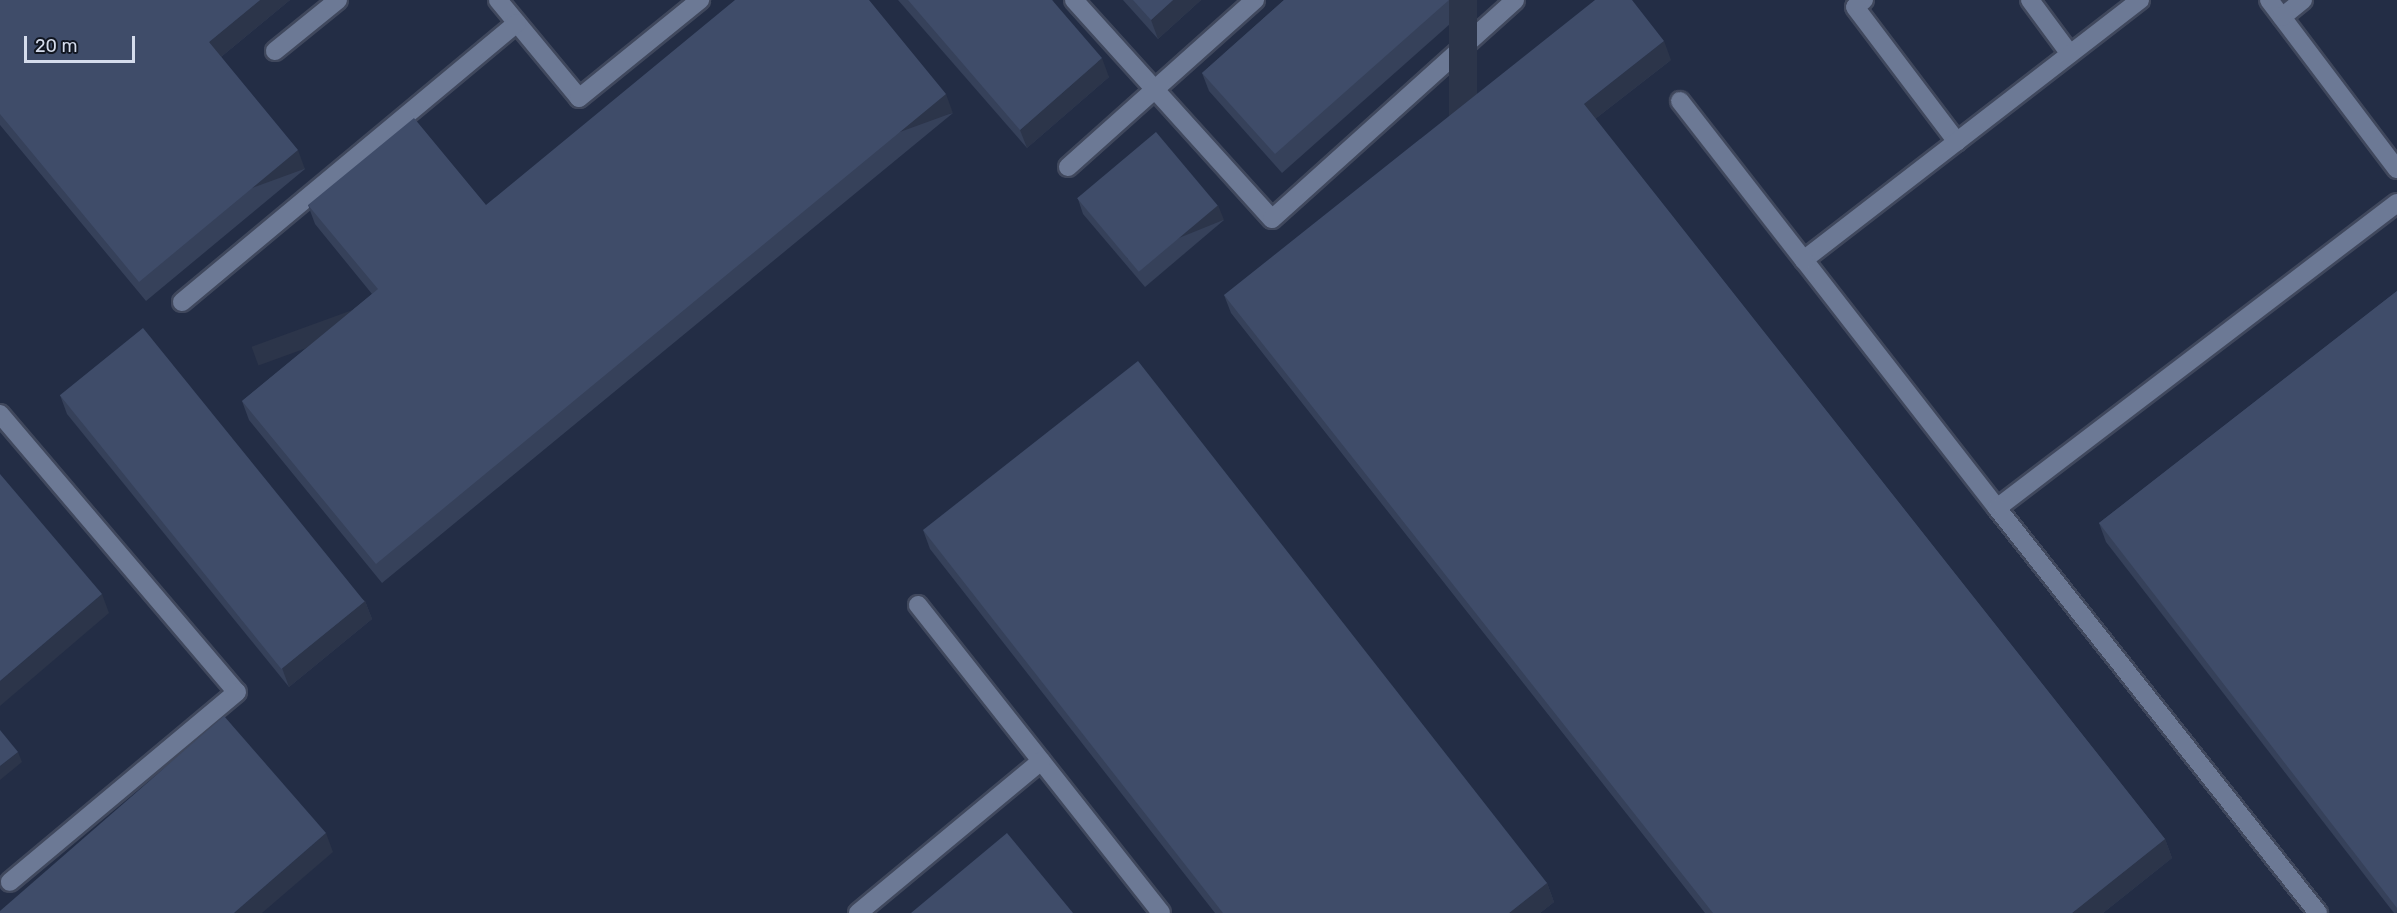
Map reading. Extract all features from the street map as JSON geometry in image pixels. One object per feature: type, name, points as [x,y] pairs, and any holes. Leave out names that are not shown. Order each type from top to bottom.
[{"type":"lane","points":[[275,51],[338,0]]},
{"type":"lane","points":[[498,0],[579,98],[700,0]]},
{"type":"lane","points":[[1074,0],[1272,219],[1515,0]]},
{"type":"lane","points":[[1068,167],[1255,0]]},
{"type":"lane","points":[[1864,0],[1855,7],[1957,142]]},
{"type":"lane","points":[[2030,0],[2070,54]]},
{"type":"lane","points":[[1804,260],[2140,0]]},
{"type":"lane","points":[[2269,0],[2397,169]]},
{"type":"lane","points":[[2282,16],[2303,0]]},
{"type":"lane","points":[[182,302],[517,23]]},
{"type":"lane","points":[[1680,101],[1997,508],[2318,913]]},
{"type":"lane","points":[[1997,508],[2397,203]]},
{"type":"lane","points":[[0,414],[7,435],[237,692],[10,882]]},
{"type":"lane","points":[[918,605],[1161,913]]},
{"type":"lane","points":[[858,913],[1041,761]]},
{"type":"building","points":[[0,0],[260,0],[209,42],[298,150],[139,282],[0,114]]},
{"type":"building","points":[[735,0],[869,0],[946,94],[376,564],[242,401],[378,289],[308,205],[414,118],[486,205]]},
{"type":"building","points":[[908,0],[1052,0],[1102,58],[1020,130]]},
{"type":"building","points":[[1133,0],[1173,0],[1151,20]]},
{"type":"building","points":[[1284,0],[1449,0],[1275,154],[1202,73]]},
{"type":"building","points":[[1595,0],[1632,0],[1664,41],[1584,104],[2165,839],[2072,913],[1713,913],[1224,295]]},
{"type":"building","points":[[1156,132],[1218,206],[1139,272],[1077,198]]},
{"type":"building","points":[[2397,291],[2397,908],[2099,523]]},
{"type":"building","points":[[143,328],[365,602],[281,669],[60,395]]},
{"type":"building","points":[[1138,361],[1547,883],[1509,913],[1223,913],[923,530]]},
{"type":"building","points":[[0,474],[102,594],[0,681]]},
{"type":"building","points":[[224,716],[326,833],[234,913],[0,913],[0,911]]},
{"type":"building","points":[[0,730],[18,752],[0,766]]},
{"type":"building","points":[[1007,833],[1073,913],[911,913]]}]
